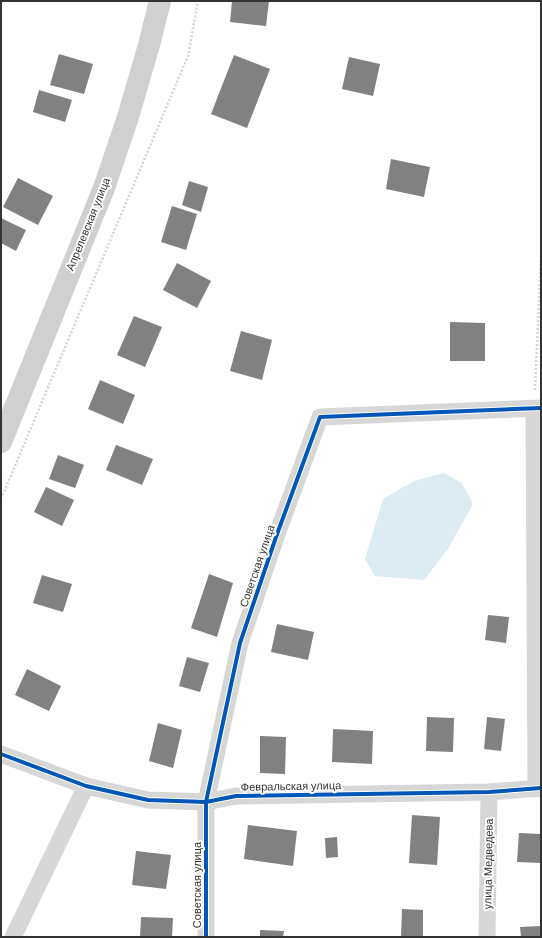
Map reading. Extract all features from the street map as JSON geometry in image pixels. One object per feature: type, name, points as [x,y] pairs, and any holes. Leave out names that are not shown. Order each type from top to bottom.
[{"type":"street","name":"Апрелевская улица","points":[[1,442],[104,188],[128,117],[160,1]]},
{"type":"street","points":[[538,408],[538,789]]},
{"type":"street","name":"Советская улица","points":[[206,937],[206,802],[240,643],[276,536],[320,417],[538,408]]},
{"type":"street","name":"Февральская улица","points":[[1,754],[86,786],[148,800],[206,802],[236,796],[489,792],[538,789]]},
{"type":"street","points":[[13,937],[86,786]]},
{"type":"street","name":"улица Медведева","points":[[487,937],[489,792]]},
{"type":"path","points":[[1,499],[188,56],[198,1]]},
{"type":"path","points":[[538,408],[541,255]]},
{"type":"shaded area","points":[[444,473],[462,483],[473,504],[448,549],[424,580],[375,576],[365,559],[383,499],[414,481]]},
{"type":"building","points":[[232,1],[269,1],[266,26],[230,22]]},
{"type":"building","points":[[59,54],[93,64],[84,94],[50,85]]},
{"type":"building","points":[[234,55],[270,69],[247,128],[211,114]]},
{"type":"building","points":[[349,57],[380,64],[373,96],[342,89]]},
{"type":"building","points":[[39,90],[72,100],[65,122],[33,112]]},
{"type":"building","points":[[391,159],[430,167],[424,197],[386,189]]},
{"type":"building","points":[[18,178],[53,196],[38,225],[3,207]]},
{"type":"building","points":[[189,181],[208,187],[201,212],[182,205]]},
{"type":"building","points":[[172,206],[197,214],[186,250],[161,242]]},
{"type":"building","points":[[1,218],[26,230],[16,251],[1,243]]},
{"type":"building","points":[[177,263],[211,281],[197,308],[163,290]]},
{"type":"building","points":[[134,316],[162,327],[145,367],[117,355]]},
{"type":"building","points":[[450,322],[485,323],[485,361],[450,361]]},
{"type":"building","points":[[241,331],[272,340],[262,380],[230,371]]},
{"type":"building","points":[[100,380],[135,395],[123,424],[88,409]]},
{"type":"building","points":[[116,445],[153,459],[142,485],[106,470]]},
{"type":"building","points":[[58,455],[84,465],[75,488],[49,479]]},
{"type":"building","points":[[46,487],[74,500],[62,526],[34,512]]},
{"type":"building","points":[[209,574],[233,583],[217,637],[191,628]]},
{"type":"building","points":[[42,575],[72,584],[63,612],[33,603]]},
{"type":"building","points":[[488,615],[509,617],[506,643],[485,640]]},
{"type":"building","points":[[277,624],[314,632],[308,660],[271,652]]},
{"type":"building","points":[[187,657],[209,663],[200,692],[179,686]]},
{"type":"building","points":[[27,669],[61,686],[49,711],[15,695]]},
{"type":"building","points":[[427,717],[454,718],[453,752],[426,751]]},
{"type":"building","points":[[487,717],[505,719],[501,751],[484,749]]},
{"type":"building","points":[[158,723],[182,730],[173,768],[149,761]]},
{"type":"building","points":[[333,729],[373,731],[372,764],[332,762]]},
{"type":"building","points":[[260,736],[286,737],[285,774],[260,773]]},
{"type":"building","points":[[412,815],[440,817],[437,865],[409,863]]},
{"type":"building","points":[[248,825],[297,831],[293,866],[244,859]]},
{"type":"building","points":[[519,833],[541,834],[541,863],[517,862]]},
{"type":"building","points":[[337,837],[338,857],[326,858],[325,838]]},
{"type":"building","points":[[136,851],[171,855],[166,889],[132,885]]},
{"type":"building","points":[[402,909],[423,910],[423,937],[401,937]]},
{"type":"building","points":[[141,917],[173,918],[172,937],[140,937]]},
{"type":"building","points":[[541,926],[541,937],[521,937],[520,927]]},
{"type":"building","points":[[260,930],[284,931],[283,937],[260,937]]},
{"type":"cycle path","points":[[206,937],[206,802],[240,643],[276,537],[320,417],[541,408]]},
{"type":"cycle path","points":[[1,754],[86,786],[148,800],[206,802],[236,796],[489,792],[541,788]]}]
